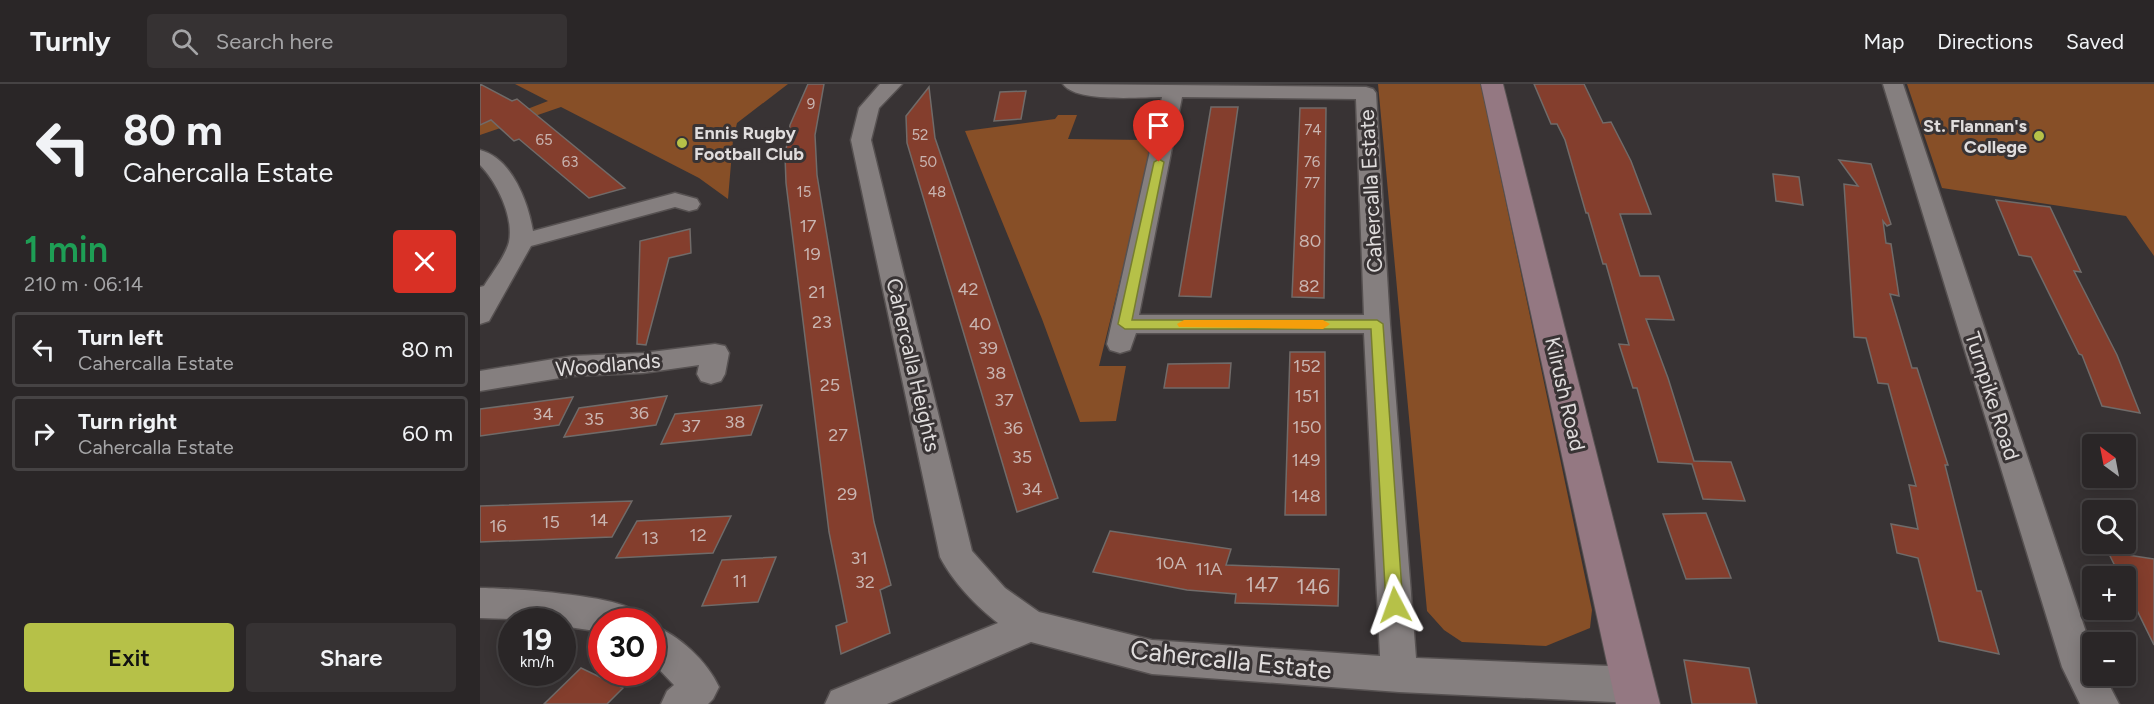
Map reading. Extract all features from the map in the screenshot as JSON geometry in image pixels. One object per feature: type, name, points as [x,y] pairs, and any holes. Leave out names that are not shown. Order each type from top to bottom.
[{"type":"main road","name":"Kilrush Road","points":[[1492,84],[1636,694]]},
{"type":"street","name":"Cahercalla Heights","points":[[892,84],[876,95],[864,115],[861,140],[957,557],[993,599],[1030,626]]},
{"type":"street","name":"Turnpike Road","points":[[1893,84],[2053,589],[2080,667],[2100,704]]},
{"type":"street","name":"Cahercalla Estate","points":[[1173,93],[1366,88],[1377,324],[1399,675]]},
{"type":"street","points":[[1074,91],[1173,93],[1122,334],[1377,324]]},
{"type":"street","points":[[480,156],[486,159],[503,177],[516,210],[522,241]]},
{"type":"street","points":[[484,301],[522,241],[675,200],[689,204]]},
{"type":"street","name":"Woodlands","points":[[480,381],[572,366],[643,363],[715,353],[711,374]]},
{"type":"street","points":[[480,603],[512,603],[588,614]]},
{"type":"street","name":"Cahercalla Estate","points":[[1030,626],[1152,657],[1636,694]]},
{"type":"street","points":[[844,704],[1030,626]]},
{"type":"street","points":[[666,652],[697,698]]},
{"type":"shaded area","name":"Ennis Rugby Football Club","points":[[515,84],[788,84],[737,123],[733,140],[728,199],[699,178],[561,107],[480,135],[480,123],[514,111],[517,113],[548,101]]},
{"type":"shaded area","points":[[1378,84],[1481,84],[1592,610],[1590,628],[1546,646],[1462,642],[1444,630],[1427,611]]},
{"type":"shaded area","name":"St. Flannan's College","points":[[1907,84],[2154,84],[2154,256],[2126,216],[1942,188]]},
{"type":"shaded area","points":[[1155,101],[1161,105],[1162,109],[1099,366],[1126,366],[1116,421],[1080,422],[1042,319],[965,131],[1055,119],[1058,115],[1077,115],[1068,139],[1145,140]]},
{"type":"building","points":[[480,84],[512,101],[517,99],[625,188],[589,198],[519,139],[514,141],[491,120],[480,125]]},
{"type":"building","points":[[808,84],[824,84],[815,135],[817,175],[874,522],[891,585],[880,590],[890,633],[841,654],[836,626],[847,622],[829,532],[786,183],[785,156],[790,125]]},
{"type":"building","points":[[1534,84],[1584,84],[1603,123],[1611,122],[1631,161],[1651,214],[1620,214],[1640,276],[1659,276],[1674,320],[1646,319],[1668,378],[1694,461],[1731,462],[1745,501],[1703,499],[1692,464],[1658,462],[1637,388],[1633,388],[1619,344],[1629,345],[1606,264],[1603,264],[1588,213],[1586,213],[1565,140],[1557,124],[1551,124]]},
{"type":"building","points":[[929,87],[935,138],[1058,498],[1017,512],[907,143],[906,116]]},
{"type":"building","points":[[1026,91],[1021,119],[994,121],[1000,92]]},
{"type":"building","points":[[1211,107],[1238,107],[1211,297],[1179,296]]},
{"type":"building","points":[[1300,108],[1326,108],[1324,298],[1292,297]]},
{"type":"building","points":[[1839,160],[1871,164],[1891,224],[1887,226],[1883,221],[1886,243],[1891,244],[1899,296],[1890,294],[1912,368],[1917,368],[1948,465],[1945,465],[1977,591],[1981,591],[1999,654],[1939,641],[1918,558],[1897,553],[1891,524],[1918,529],[1909,485],[1916,486],[1888,384],[1878,383],[1866,338],[1854,337],[1844,184],[1858,186]]},
{"type":"building","points":[[1773,174],[1799,177],[1803,205],[1776,201]]},
{"type":"building","points":[[1996,200],[2050,207],[2081,272],[2074,271],[2117,355],[2140,413],[2102,406],[2082,355],[2079,354],[2031,257],[2019,255]]},
{"type":"building","points":[[690,229],[691,253],[669,258],[646,345],[637,344],[640,241]]},
{"type":"building","points":[[1290,352],[1325,352],[1326,515],[1285,515]]},
{"type":"building","points":[[1231,363],[1229,388],[1164,388],[1168,364]]},
{"type":"building","points":[[667,396],[656,425],[564,437],[579,408]]},
{"type":"building","points":[[573,397],[559,425],[480,436],[480,409]]},
{"type":"building","points":[[762,405],[751,435],[661,444],[675,414]]},
{"type":"building","points":[[632,501],[612,537],[480,542],[480,506]]},
{"type":"building","points":[[1706,513],[1731,578],[1686,579],[1663,514]]},
{"type":"building","points":[[731,516],[713,553],[616,558],[637,521]]},
{"type":"building","points":[[1110,531],[1231,549],[1226,565],[1339,569],[1338,606],[1235,603],[1236,594],[1187,590],[1093,572]]},
{"type":"building","points":[[2109,554],[2154,559],[2154,645],[2136,608],[2136,566],[2115,566]]},
{"type":"building","points":[[776,557],[758,602],[702,606],[722,560]]},
{"type":"building","points":[[1684,660],[1749,668],[1757,704],[1692,704]]},
{"type":"building","points":[[581,668],[588,671],[588,686],[623,688],[607,704],[544,704],[562,686],[576,686],[576,673]]},
{"type":"slow traffic","points":[[1184,324],[1323,324]]},
{"type":"place","name":"St. Flannan's College","points":[[2039,136]]},
{"type":"place","name":"Ennis Rugby Football Club","points":[[682,143]]},
{"type":"route","points":[[1159,162],[1125,324],[1377,324],[1395,605]]}]
